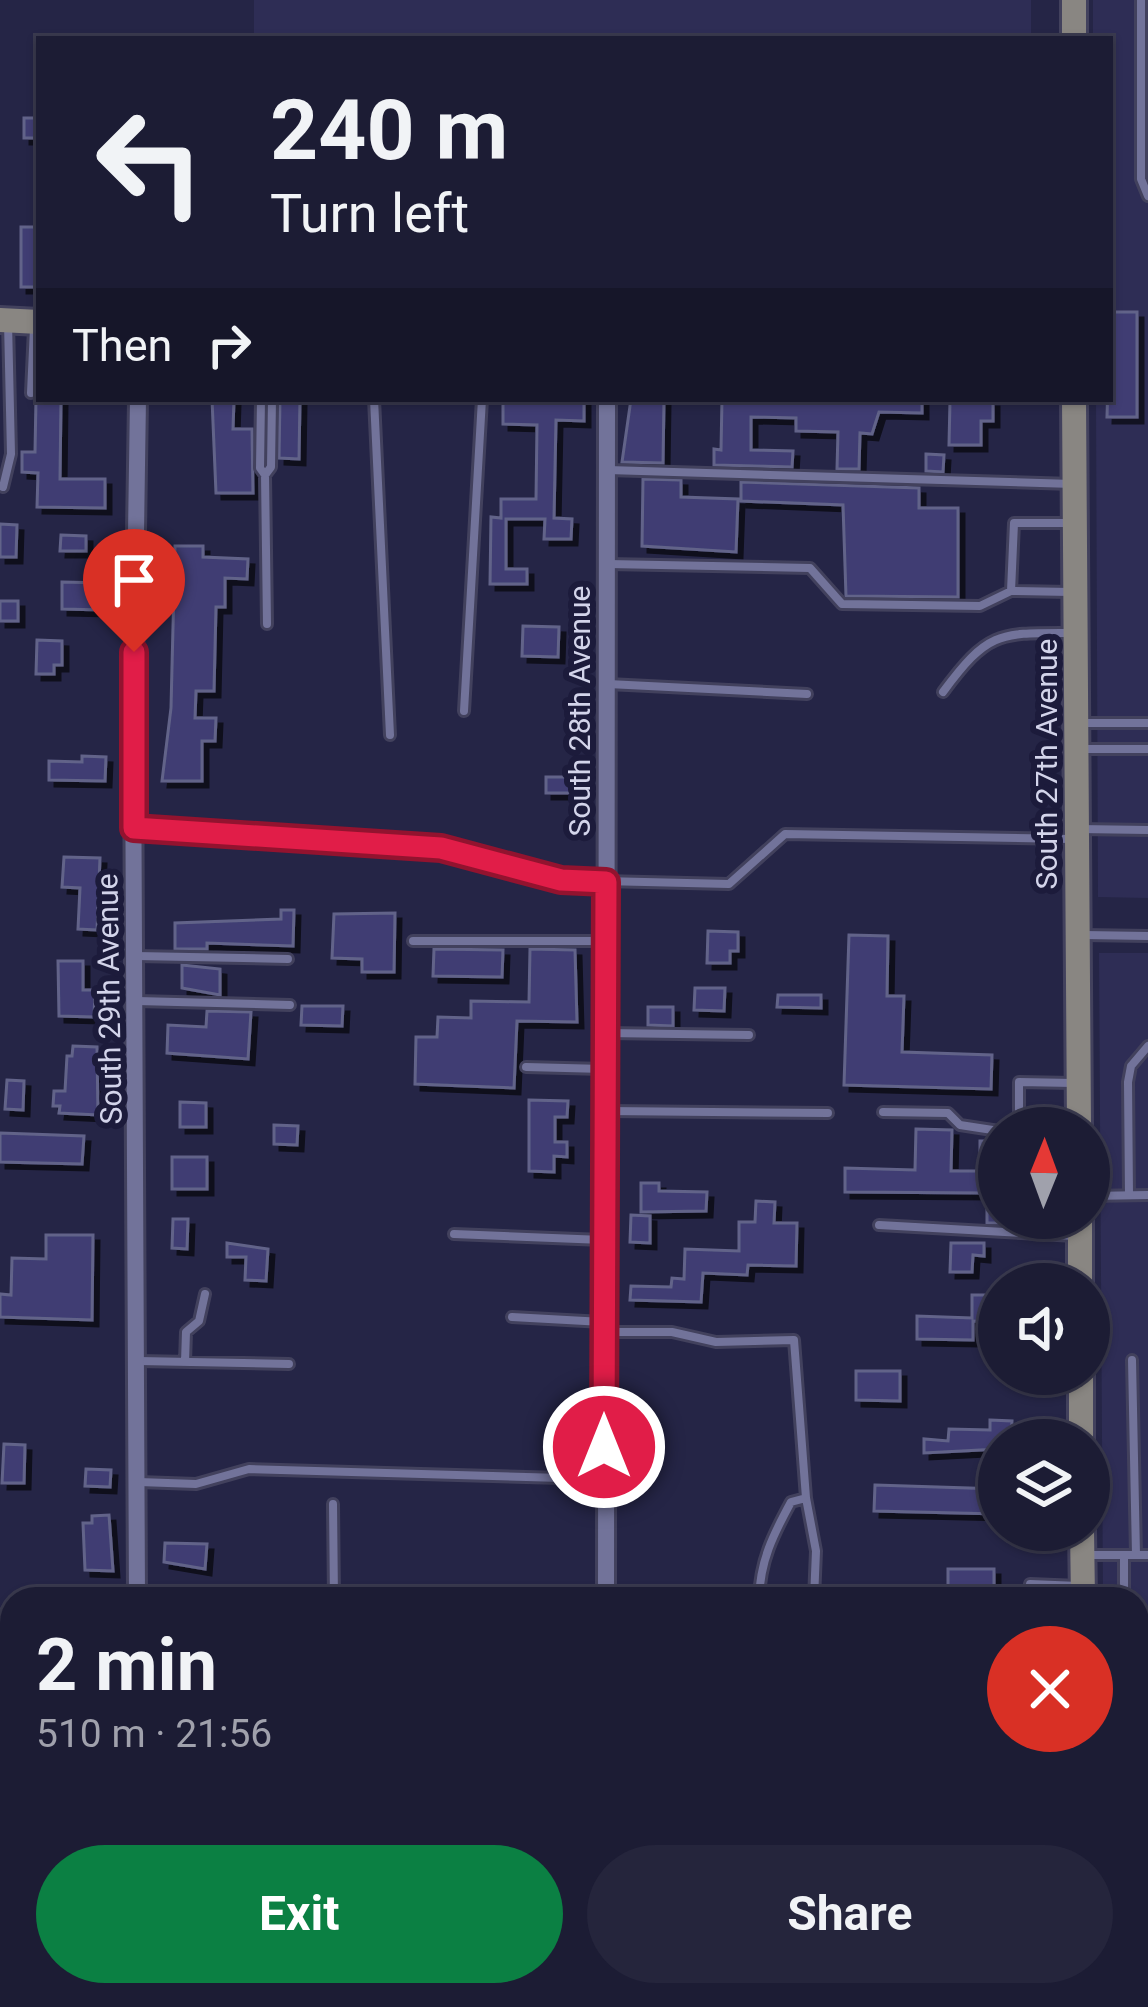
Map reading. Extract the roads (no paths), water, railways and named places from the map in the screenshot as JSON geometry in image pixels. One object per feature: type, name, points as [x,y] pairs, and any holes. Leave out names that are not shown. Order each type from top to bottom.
[{"type":"main road","points":[[1073,0],[1073,36]]},
{"type":"main road","points":[[4,321],[36,322]]},
{"type":"main road","name":"South 27th Avenue","points":[[1074,402],[1079,1107]]},
{"type":"main road","points":[[1082,1551],[1082,1587]]},
{"type":"street","name":"South 29th Avenue","points":[[137,1587],[134,828],[138,402]]},
{"type":"street","name":"South 28th Avenue","points":[[606,1587],[607,402]]},
{"type":"lane","points":[[1141,0],[1141,179],[1148,196]]},
{"type":"lane","points":[[3,487],[11,454],[4,321]]},
{"type":"lane","points":[[31,393],[36,334]]},
{"type":"lane","points":[[261,402],[266,624]]},
{"type":"lane","points":[[265,475],[271,466],[272,402]]},
{"type":"lane","points":[[374,402],[390,735]]},
{"type":"lane","points":[[464,711],[482,402]]},
{"type":"lane","points":[[607,470],[1074,484]]},
{"type":"lane","points":[[1011,591],[1014,523],[1075,523]]},
{"type":"lane","points":[[607,565],[810,568],[842,604],[980,606],[1011,591],[1075,592]]},
{"type":"lane","points":[[943,692],[969,657],[994,636],[1076,633]]},
{"type":"lane","points":[[607,684],[807,694]]},
{"type":"lane","points":[[1077,736],[1148,723]]},
{"type":"lane","points":[[1077,736],[1148,749]]},
{"type":"lane","points":[[134,828],[441,848],[561,880],[729,884],[785,834],[1148,830]]},
{"type":"lane","points":[[1078,935],[1148,936]]},
{"type":"lane","points":[[412,941],[606,941]]},
{"type":"lane","points":[[136,956],[288,959]]},
{"type":"lane","points":[[137,1001],[290,1005]]},
{"type":"lane","points":[[606,1033],[749,1035]]},
{"type":"lane","points":[[1130,1196],[1128,1082],[1131,1066],[1148,1046]]},
{"type":"lane","points":[[526,1067],[606,1070]]},
{"type":"lane","points":[[1019,1107],[1018,1082],[1079,1083]]},
{"type":"lane","points":[[606,1111],[828,1113]]},
{"type":"lane","points":[[883,1112],[948,1113],[960,1125],[978,1127]]},
{"type":"lane","points":[[1110,1196],[1148,1196]]},
{"type":"lane","points":[[878,1225],[978,1226]]},
{"type":"lane","points":[[454,1234],[605,1240]]},
{"type":"lane","points":[[185,1362],[186,1332],[199,1322],[205,1294]]},
{"type":"lane","points":[[512,1317],[660,1331],[716,1342],[794,1340],[806,1498],[816,1551],[814,1587]]},
{"type":"lane","points":[[1132,1360],[1136,1555]]},
{"type":"lane","points":[[137,1361],[289,1364]]},
{"type":"lane","points":[[137,1481],[196,1484],[249,1469],[562,1478]]},
{"type":"lane","points":[[759,1587],[760,1566],[770,1542],[791,1502],[806,1498]]},
{"type":"lane","points":[[333,1504],[334,1587]]},
{"type":"lane","points":[[1110,1551],[1148,1555]]},
{"type":"lane","points":[[1124,1555],[1124,1587]]}]
